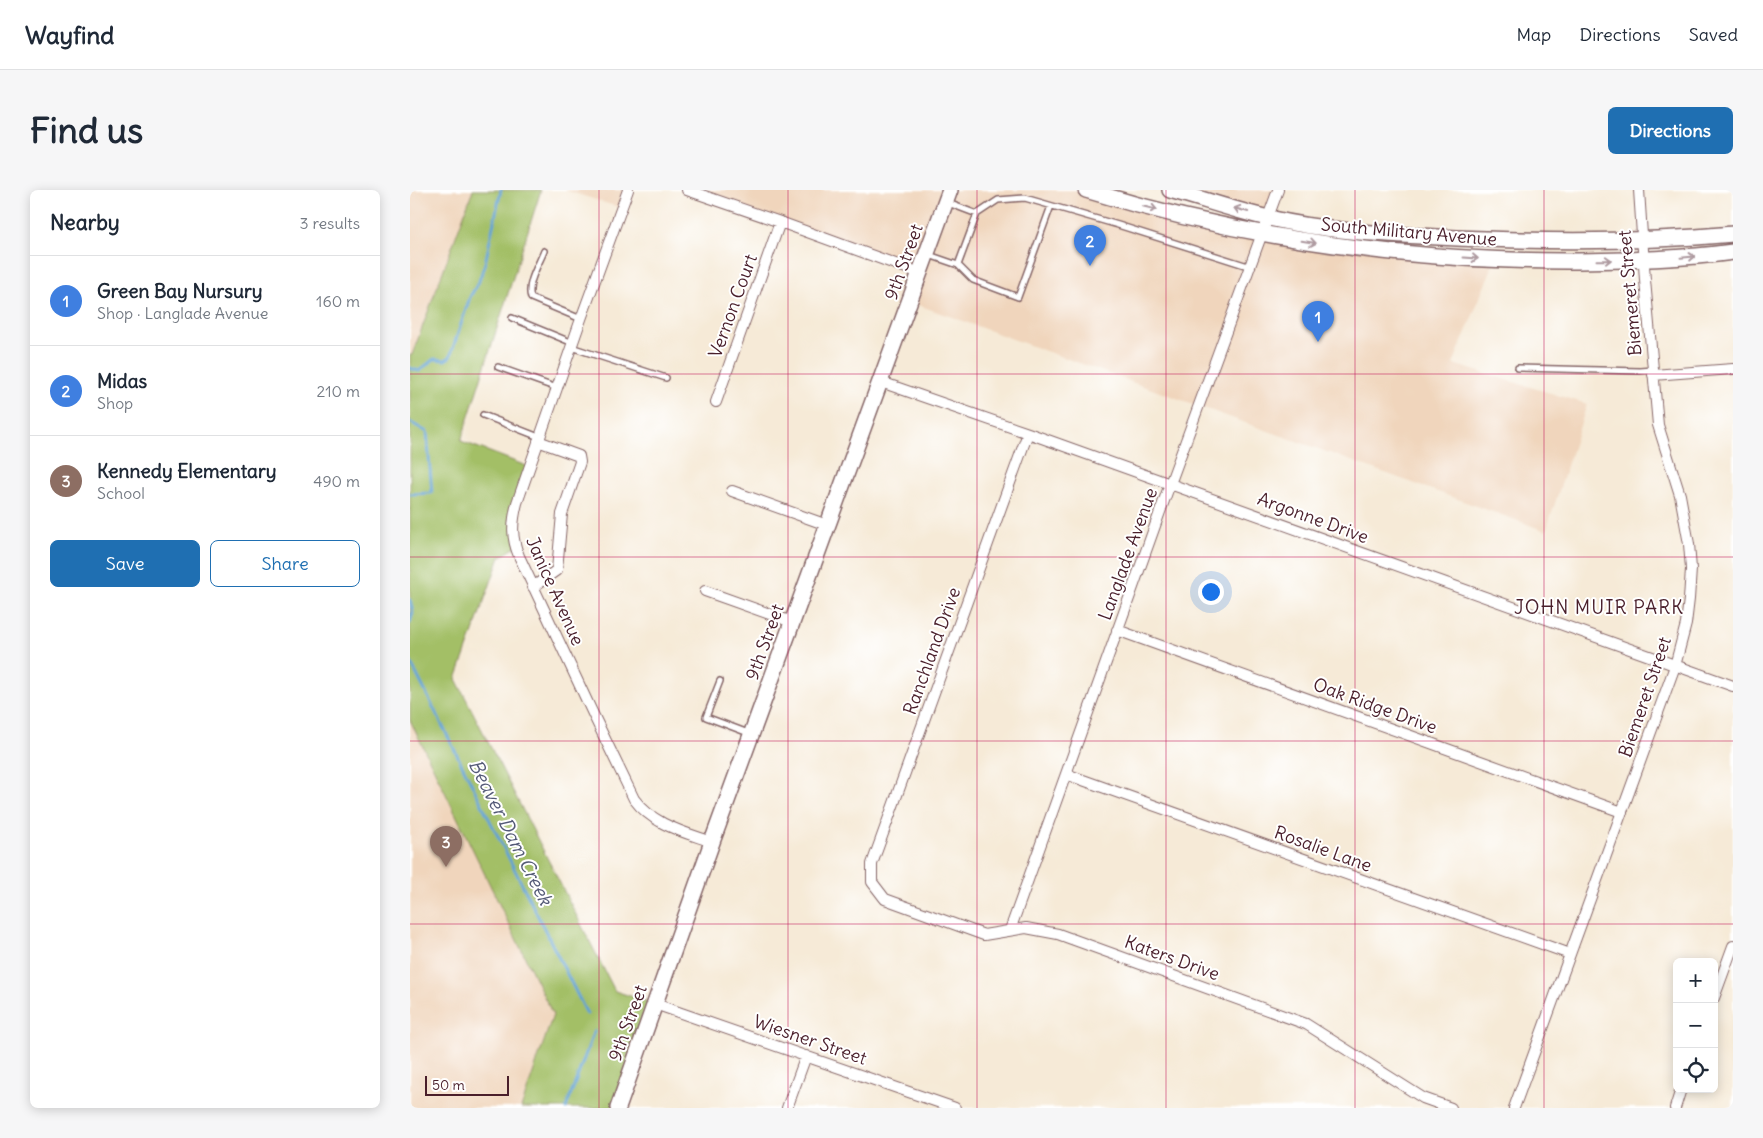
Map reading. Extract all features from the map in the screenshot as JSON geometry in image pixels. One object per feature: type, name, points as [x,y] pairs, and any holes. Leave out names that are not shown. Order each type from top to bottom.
[{"type":"main road","name":"South Military Avenue","points":[[1086,190],[1122,201],[1263,234],[1322,244],[1434,256],[1495,260],[1643,260],[1733,252]]},
{"type":"main road","name":"South Military Avenue","points":[[1170,190],[1268,218],[1369,233],[1520,241],[1642,240],[1733,234]]},
{"type":"main road","name":"9th Street","points":[[618,1108],[751,734],[948,196]]},
{"type":"street","name":"Janice Avenue","points":[[628,190],[517,503],[512,524],[512,535],[533,587],[638,805],[661,824],[712,842]]},
{"type":"street","points":[[687,190],[920,273]]},
{"type":"street","name":"Langlade Avenue","points":[[1010,930],[1117,630],[1278,190]]},
{"type":"street","name":"Biemeret Street","points":[[1514,1108],[1675,666],[1686,624],[1689,599],[1689,544],[1680,494],[1658,425],[1643,260],[1639,190]]},
{"type":"street","name":"Vernon Court","points":[[716,402],[780,222]]},
{"type":"street","points":[[1653,372],[1733,369]]},
{"type":"street","name":"Argonne Drive","points":[[881,382],[1733,686]]},
{"type":"street","name":"Ranchland Drive","points":[[872,882],[872,864],[1028,433]]},
{"type":"street","points":[[533,587],[557,570],[562,514],[580,462],[579,456],[539,439]]},
{"type":"street","points":[[732,491],[827,526]]},
{"type":"street","points":[[705,591],[792,622]]},
{"type":"street","name":"Oak Ridge Drive","points":[[1117,630],[1622,812]]},
{"type":"street","name":"Rosalie Lane","points":[[1066,774],[1570,954]]},
{"type":"street","name":"Katers Drive","points":[[872,882],[885,899],[984,935],[1026,928],[1058,934],[1306,1024],[1423,1098],[1451,1108]]},
{"type":"street","points":[[1718,987],[1733,946]]},
{"type":"street","name":"Wiesner Street","points":[[655,1004],[955,1108]]},
{"type":"street","points":[[787,1108],[806,1056]]},
{"type":"street","points":[[1674,1108],[1680,1093]]},
{"type":"lane","points":[[948,196],[977,214]]},
{"type":"lane","points":[[958,265],[977,214],[998,200],[1025,198],[1118,224],[1251,267]]},
{"type":"lane","points":[[926,254],[958,265],[973,280],[1018,297],[1051,206]]},
{"type":"lane","points":[[544,250],[532,281],[529,293],[531,298],[581,319]]},
{"type":"lane","points":[[512,318],[572,345],[666,378]]},
{"type":"lane","points":[[498,367],[557,388]]},
{"type":"lane","points":[[1518,368],[1653,372]]},
{"type":"lane","points":[[483,415],[539,439]]},
{"type":"lane","points":[[720,681],[706,717],[751,734]]},
{"type":"shaded area","points":[[410,190],[473,190],[412,355],[410,354]]},
{"type":"shaded area","points":[[565,190],[628,190],[621,208]]},
{"type":"shaded area","points":[[687,190],[1086,190],[1188,217],[1495,260],[1453,364],[1587,404],[1546,531],[910,302],[920,274]]},
{"type":"shaded area","points":[[1170,190],[1278,190],[1269,218]]},
{"type":"shaded area","points":[[410,720],[553,1015],[521,1108],[410,1108]]},
{"type":"green space","points":[[473,190],[541,190],[461,441],[529,467],[517,503],[516,547],[500,557],[456,679],[615,991],[655,1004],[618,1108],[521,1108],[553,1015],[410,720],[410,355],[412,355]]},
{"type":"waterway","name":"Beaver Dam Creek","points":[[410,368],[419,371],[434,359],[445,360],[450,357],[470,297],[479,281],[485,263],[501,190]]},
{"type":"waterway","name":"Beaver Dam Creek","points":[[410,422],[427,432],[432,493],[410,494]]},
{"type":"waterway","name":"Beaver Dam Creek","points":[[410,600],[413,612],[410,623]]},
{"type":"waterway","name":"Beaver Dam Creek","points":[[410,661],[587,1014]]},
{"type":"waterway","name":"Beaver Dam Creek","points":[[566,1108],[594,1031]]},
{"type":"place","name":"Midas","points":[[1090,266]]},
{"type":"place","name":"Green Bay Nursury","points":[[1318,342]]},
{"type":"place","name":"Kennedy Elementary","points":[[446,867]]},
{"type":"district","name":"JOHN MUIR PARK","points":[[1599,607]]}]
